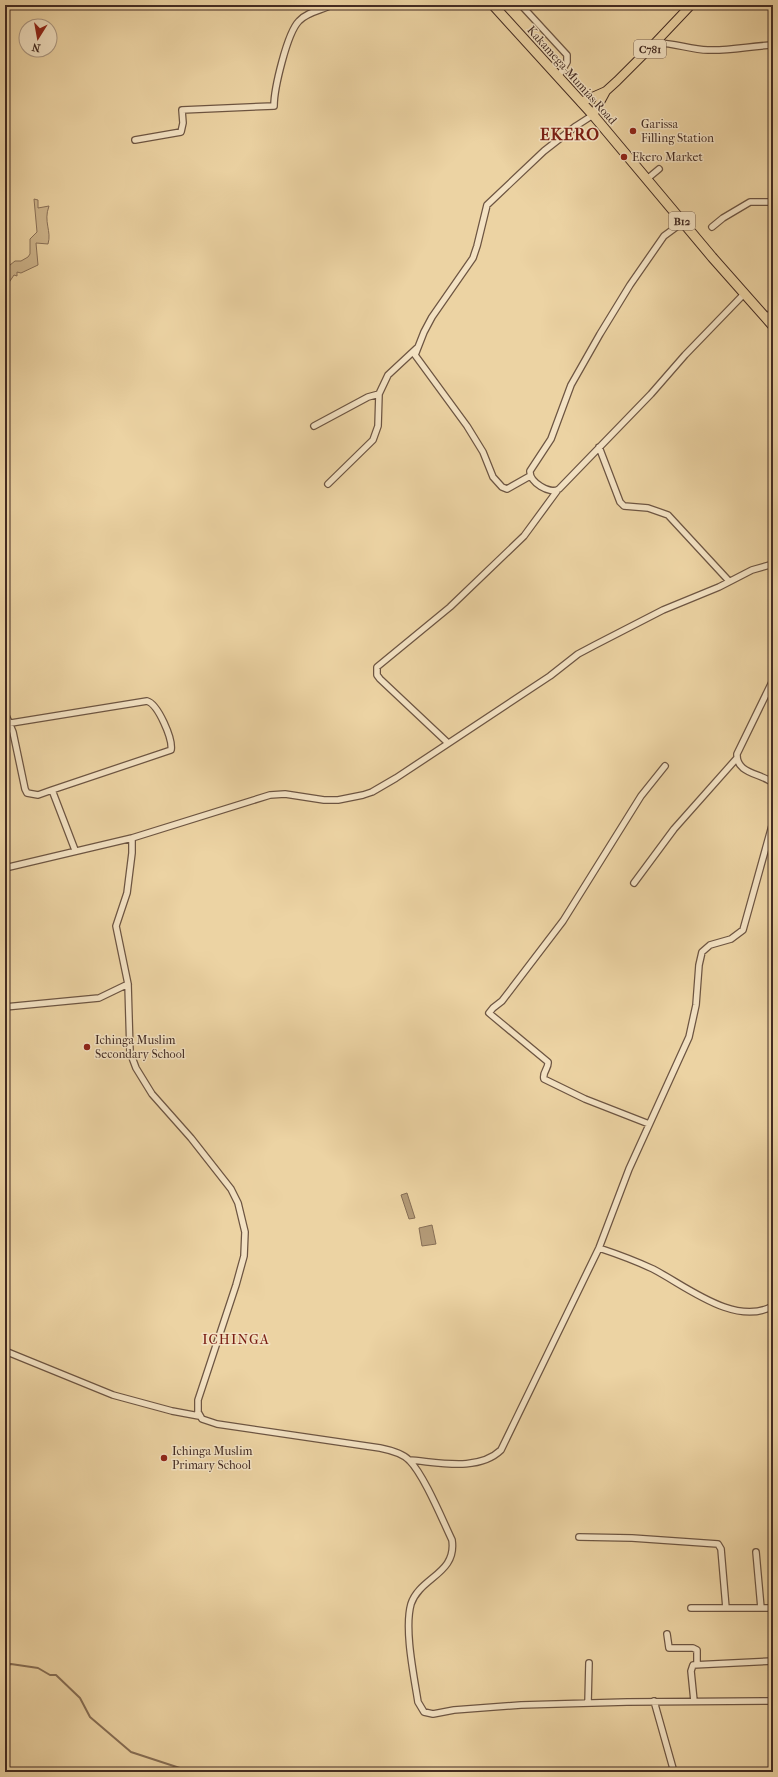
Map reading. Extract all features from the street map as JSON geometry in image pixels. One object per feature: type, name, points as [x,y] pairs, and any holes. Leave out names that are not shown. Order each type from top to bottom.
[{"type":"highway","name":"Kakamega-Mumias Road","points":[[493,5],[594,115],[744,294],[773,326]]},
{"type":"main road","name":"C781","points":[[594,115],[606,91],[691,5]]},
{"type":"main road","name":"C781","points":[[581,102],[606,91]]},
{"type":"street","points":[[135,140],[181,132],[183,122],[182,110],[274,106],[280,70],[294,28],[299,20],[315,11],[332,5]]},
{"type":"street","points":[[521,5],[567,55],[567,62],[558,76]]},
{"type":"street","points":[[655,43],[695,49],[722,50],[773,45]]},
{"type":"street","points":[[530,476],[507,489],[502,487],[493,477],[483,452],[467,426],[416,358],[416,351],[432,317],[473,258],[487,205],[544,151],[576,126],[594,115]]},
{"type":"street","points":[[648,179],[660,169]]},
{"type":"street","points":[[712,227],[723,218],[750,202],[773,202]]},
{"type":"street","points":[[557,491],[548,490],[532,480],[530,471],[551,439],[571,385],[580,368],[630,285],[664,236],[683,222]]},
{"type":"street","points":[[448,743],[380,679],[377,675],[377,667],[450,607],[524,536],[557,491],[744,294]]},
{"type":"street","points":[[766,318],[773,311]]},
{"type":"street","points":[[328,484],[373,440],[378,426],[379,394],[388,375],[419,346]]},
{"type":"street","points":[[314,426],[368,397],[379,394]]},
{"type":"street","points":[[599,447],[620,502],[624,506],[648,508],[668,515],[729,582]]},
{"type":"street","points":[[5,868],[75,850],[132,838],[270,795],[285,794],[331,800],[363,795],[396,778],[550,676],[578,654],[663,610],[685,602],[752,570],[773,564]]},
{"type":"street","points":[[634,883],[674,828],[737,758],[737,754],[773,680]]},
{"type":"street","points":[[5,713],[7,723],[25,789],[28,793],[38,795],[171,750],[171,743],[154,705],[147,701],[7,723]]},
{"type":"street","points":[[737,758],[741,766],[773,783]]},
{"type":"street","points":[[649,1124],[585,1099],[544,1078],[544,1073],[548,1066],[548,1062],[489,1013],[502,1001],[562,921],[641,796],[665,766]]},
{"type":"street","points":[[52,790],[75,850]]},
{"type":"street","points":[[5,1351],[113,1395],[172,1411],[199,1416],[206,1422],[380,1448],[396,1453],[409,1460],[473,1463],[490,1458],[501,1450],[599,1248],[629,1169],[692,1029],[696,1005],[699,965],[702,952],[710,945],[731,939],[743,930],[773,822]]},
{"type":"street","points":[[132,838],[132,853],[127,894],[116,926],[128,984],[130,1052],[132,1061],[152,1094],[191,1138],[231,1189],[238,1203],[245,1232],[244,1256],[236,1285],[198,1400],[197,1406],[199,1416]]},
{"type":"street","points":[[5,1006],[99,998],[128,984]]},
{"type":"street","points":[[599,1248],[641,1264],[702,1297],[737,1312],[758,1312],[773,1306]]},
{"type":"street","points":[[409,1460],[427,1490],[452,1540],[453,1547],[448,1562],[443,1569],[418,1591],[410,1609],[409,1631],[418,1702],[421,1709],[433,1714],[454,1710],[521,1705],[654,1701],[773,1701]]},
{"type":"street","points":[[579,1537],[632,1538],[718,1544],[721,1549],[726,1608]]},
{"type":"street","points":[[756,1552],[761,1608]]},
{"type":"street","points":[[691,1608],[773,1608]]},
{"type":"street","points":[[667,1634],[669,1648],[693,1648],[696,1650],[697,1664]]},
{"type":"street","points":[[694,1701],[691,1671],[693,1666],[697,1664],[773,1662]]},
{"type":"street","points":[[588,1703],[590,1663]]},
{"type":"street","points":[[654,1701],[674,1772]]},
{"type":"shaded area","points":[[34,199],[38,200],[38,208],[49,206],[47,212],[49,235],[48,244],[36,243],[38,265],[21,273],[17,272],[17,276],[14,275],[8,284],[5,284],[5,269],[15,261],[21,261],[30,254],[30,239],[37,232]]},
{"type":"shaded area","points":[[407,1193],[415,1218],[409,1219],[401,1195]]},
{"type":"shaded area","points":[[432,1225],[436,1244],[422,1246],[419,1228]]},
{"type":"waterway","points":[[5,1666],[11,1664],[38,1668],[50,1675],[56,1675],[80,1698],[90,1717],[131,1752],[192,1772]]},
{"type":"place","name":"Garissa Filling Station","points":[[633,131]]},
{"type":"place","name":"Ekero Market","points":[[624,157]]},
{"type":"place","name":"Ichinga Muslim Secondary School","points":[[87,1047]]},
{"type":"place","name":"Ichinga Muslim Primary School","points":[[164,1458]]},
{"type":"district","name":"EKERO","points":[[570,134]]},
{"type":"district","name":"ICHINGA","points":[[236,1339]]}]
